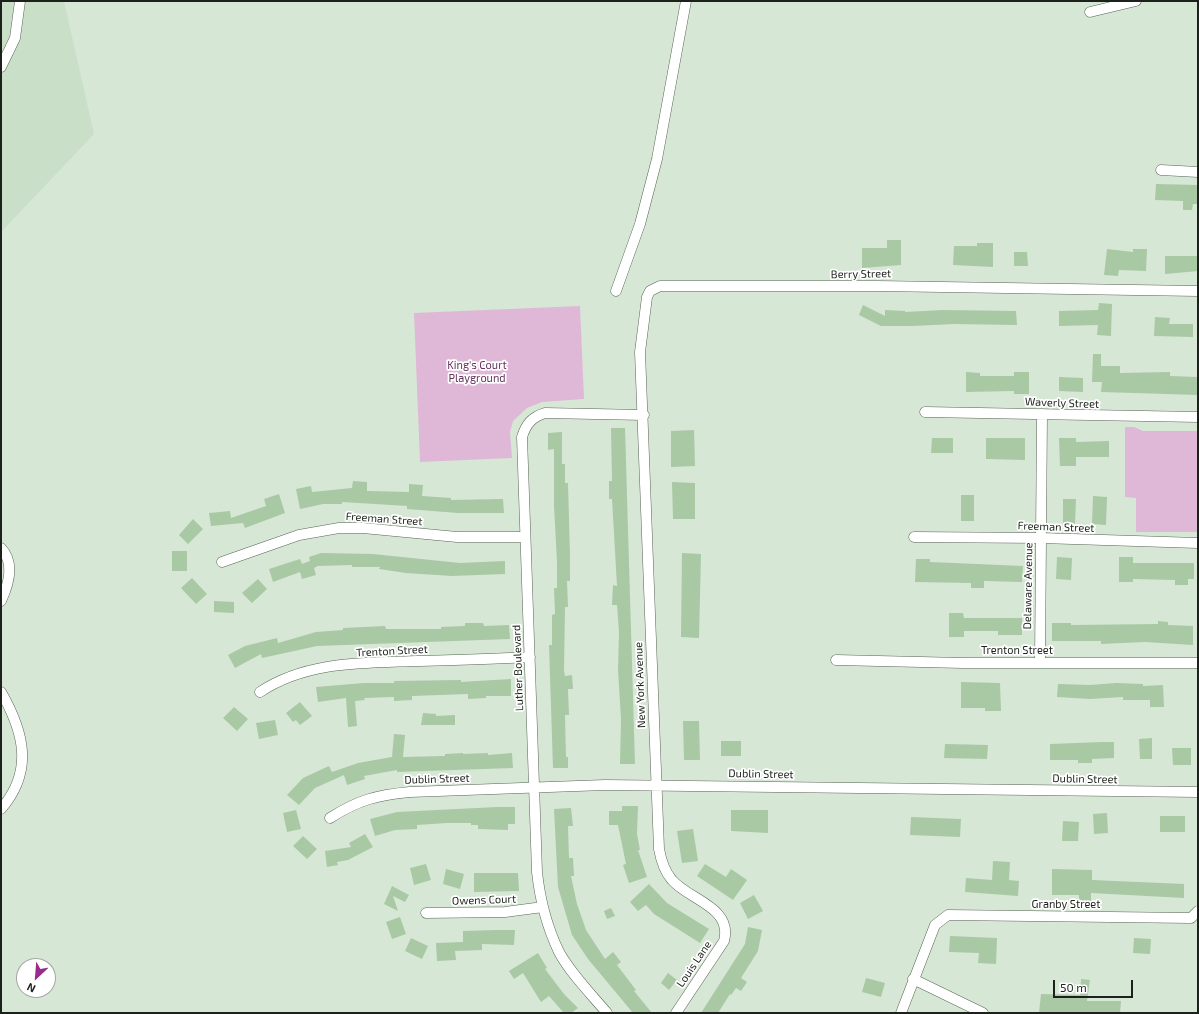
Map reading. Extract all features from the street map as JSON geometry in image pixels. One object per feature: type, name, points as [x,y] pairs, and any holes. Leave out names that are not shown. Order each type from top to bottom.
[{"type":"street","points":[[1,67],[14,38],[20,1]]},
{"type":"street","points":[[616,291],[640,224],[657,159],[686,1]]},
{"type":"street","points":[[1090,12],[1136,1]]},
{"type":"street","points":[[1161,170],[1198,172]]},
{"type":"street","name":"Berry Street","points":[[644,415],[640,352],[642,327],[647,297],[650,291],[660,286],[926,286],[1198,291]]},
{"type":"street","name":"Waverly Street","points":[[925,412],[1198,417]]},
{"type":"street","name":"Luther Boulevard","points":[[607,1013],[572,970],[560,952],[543,908],[537,872],[522,437],[530,421],[536,416],[545,413],[644,415]]},
{"type":"street","name":"Delaware Avenue","points":[[1040,662],[1042,414]]},
{"type":"street","name":"New York Avenue","points":[[644,415],[658,849],[665,870],[672,881],[716,912],[725,926]]},
{"type":"street","name":"Freeman Street","points":[[222,562],[299,535],[339,528],[363,528],[457,537],[525,538]]},
{"type":"street","name":"Freeman Street","points":[[914,537],[1041,538],[1198,543]]},
{"type":"street","points":[[1,548],[8,557],[10,566],[1,601]]},
{"type":"street","name":"Trenton Street","points":[[260,692],[288,677],[322,667],[366,663],[530,657]]},
{"type":"street","name":"Trenton Street","points":[[836,660],[963,663],[1198,663]]},
{"type":"street","points":[[1,692],[16,722],[23,750],[20,776],[14,790],[1,809]]},
{"type":"street","name":"Dublin Street","points":[[330,818],[349,806],[381,794],[535,788],[656,785],[1198,792]]},
{"type":"street","name":"Owens Court","points":[[426,913],[506,912],[543,908]]},
{"type":"street","name":"Granby Street","points":[[913,979],[935,925],[948,914],[1191,918],[1198,911]]},
{"type":"street","name":"Louis Lane","points":[[676,1013],[724,941],[726,933],[725,926]]},
{"type":"street","points":[[901,1013],[913,979],[983,1013]]},
{"type":"shaded area","points":[[1,1],[64,1],[94,134],[1,232]]},
{"type":"green space","name":"King's Court Playground","points":[[580,306],[584,399],[542,402],[527,408],[513,421],[510,432],[512,458],[420,462],[414,313]]},
{"type":"green space","points":[[1125,427],[1134,427],[1143,431],[1198,431],[1198,532],[1136,532],[1136,498],[1125,497]]},
{"type":"building","points":[[1156,184],[1198,185],[1198,204],[1193,204],[1192,210],[1183,210],[1183,201],[1155,200]]},
{"type":"building","points":[[887,240],[901,240],[901,265],[862,268],[862,248],[887,248]]},
{"type":"building","points":[[977,243],[993,243],[993,267],[953,265],[954,246],[977,246]]},
{"type":"building","points":[[1107,249],[1133,252],[1133,249],[1147,249],[1146,271],[1119,270],[1118,276],[1104,275]]},
{"type":"building","points":[[1014,252],[1027,252],[1028,266],[1014,266]]},
{"type":"building","points":[[1165,256],[1197,256],[1198,271],[1165,274]]},
{"type":"building","points":[[1099,303],[1112,304],[1111,336],[1097,335],[1098,325],[1059,326],[1059,311],[1098,310]]},
{"type":"building","points":[[863,305],[885,316],[885,310],[905,312],[943,310],[1016,311],[1017,325],[954,324],[881,326],[859,315]]},
{"type":"building","points":[[1155,317],[1170,318],[1169,324],[1193,324],[1193,337],[1154,336]]},
{"type":"building","points":[[1093,354],[1101,354],[1101,366],[1120,366],[1120,373],[1170,372],[1170,376],[1198,377],[1198,395],[1101,392],[1102,382],[1092,382]]},
{"type":"building","points":[[966,372],[980,373],[980,376],[1014,376],[1014,372],[1029,372],[1029,394],[1014,394],[1014,391],[966,392]]},
{"type":"building","points":[[1059,377],[1083,378],[1083,392],[1059,391]]},
{"type":"building","points":[[611,428],[625,428],[635,764],[620,764],[621,719],[618,670],[619,632],[617,605],[612,605],[613,585],[617,586],[612,499],[609,499],[609,481],[612,481]]},
{"type":"building","points":[[694,430],[695,466],[671,467],[671,431]]},
{"type":"building","points":[[562,432],[562,464],[565,464],[565,483],[568,483],[570,554],[570,581],[567,581],[568,607],[565,607],[564,670],[565,676],[572,675],[573,689],[568,689],[569,715],[565,715],[566,757],[568,757],[568,768],[553,768],[549,645],[552,645],[552,615],[555,614],[554,588],[557,588],[557,562],[554,506],[554,449],[548,450],[548,433]]},
{"type":"building","points":[[932,438],[953,438],[953,453],[931,453]]},
{"type":"building","points":[[986,438],[1025,438],[1025,460],[986,459]]},
{"type":"building","points":[[1059,438],[1076,438],[1076,442],[1109,441],[1109,457],[1076,457],[1076,466],[1060,466]]},
{"type":"building","points":[[353,481],[367,482],[367,491],[409,492],[409,484],[423,485],[422,496],[451,498],[451,500],[503,499],[504,513],[458,513],[407,509],[407,506],[342,502],[342,504],[323,504],[300,509],[296,489],[311,486],[312,492],[352,488]]},
{"type":"building","points":[[672,482],[695,483],[695,519],[673,519]]},
{"type":"building","points":[[279,494],[285,513],[245,528],[243,523],[211,526],[209,513],[230,511],[231,518],[266,506],[264,499]]},
{"type":"building","points":[[961,495],[974,495],[974,521],[961,521]]},
{"type":"building","points":[[1093,496],[1107,497],[1106,525],[1092,524]]},
{"type":"building","points":[[1063,499],[1076,499],[1075,524],[1063,523]]},
{"type":"building","points":[[193,519],[203,529],[188,544],[179,535]]},
{"type":"building","points":[[172,551],[187,551],[187,571],[172,571]]},
{"type":"building","points":[[321,553],[373,554],[460,563],[505,561],[505,574],[452,576],[406,573],[379,569],[380,567],[352,567],[352,565],[318,566],[314,568],[316,575],[302,579],[300,572],[273,582],[269,569],[300,559],[302,564],[310,561],[309,557]]},
{"type":"building","points":[[682,553],[701,554],[699,638],[681,637]]},
{"type":"building","points":[[1057,557],[1072,558],[1071,580],[1056,579]]},
{"type":"building","points":[[1119,557],[1133,557],[1133,563],[1194,563],[1194,579],[1188,579],[1188,585],[1175,585],[1175,580],[1133,579],[1133,582],[1119,582]]},
{"type":"building","points":[[916,559],[930,559],[930,562],[1023,566],[1022,582],[984,581],[984,588],[971,588],[971,583],[915,582]]},
{"type":"building","points":[[192,578],[207,594],[196,604],[181,588]]},
{"type":"building","points":[[258,579],[267,589],[252,603],[242,593]]},
{"type":"building","points":[[214,601],[234,602],[234,613],[214,612]]},
{"type":"building","points":[[949,613],[963,613],[964,618],[1022,618],[1022,635],[998,635],[998,631],[964,631],[964,637],[949,637]]},
{"type":"building","points":[[1158,621],[1168,622],[1168,625],[1193,626],[1193,645],[1145,642],[1101,644],[1101,641],[1052,641],[1052,623],[1071,623],[1071,625],[1158,624]]},
{"type":"building","points":[[465,623],[483,623],[484,626],[509,625],[510,639],[317,646],[262,658],[261,654],[235,668],[228,655],[245,646],[277,638],[278,643],[316,632],[343,630],[343,628],[385,626],[386,629],[441,629],[441,627],[465,626]]},
{"type":"building","points":[[511,679],[511,696],[486,696],[486,698],[468,699],[468,694],[412,696],[412,700],[394,701],[394,697],[364,698],[365,700],[355,701],[357,726],[348,727],[346,698],[318,702],[316,687],[364,683],[394,683],[394,681],[461,680],[461,682]]},
{"type":"building","points":[[961,682],[1000,683],[1001,711],[985,711],[985,708],[961,708]]},
{"type":"building","points":[[1116,683],[1143,684],[1143,686],[1163,685],[1164,707],[1150,707],[1150,700],[1123,700],[1123,697],[1090,699],[1057,697],[1058,684],[1090,685]]},
{"type":"building","points":[[300,702],[312,716],[300,725],[296,720],[293,722],[286,713]]},
{"type":"building","points":[[234,707],[248,719],[237,731],[223,718]]},
{"type":"building","points":[[423,713],[436,714],[436,716],[455,715],[455,725],[421,725]]},
{"type":"building","points":[[275,720],[278,735],[259,739],[256,723]]},
{"type":"building","points":[[683,721],[699,721],[700,760],[684,760]]},
{"type":"building","points":[[394,734],[405,735],[403,757],[445,756],[445,754],[463,753],[488,753],[488,755],[512,753],[513,768],[397,772],[397,770],[364,776],[365,779],[347,785],[344,775],[315,788],[299,805],[287,795],[303,778],[329,766],[332,772],[358,763],[392,757]]},
{"type":"building","points":[[1152,738],[1152,759],[1140,759],[1139,739]]},
{"type":"building","points":[[721,741],[741,741],[741,756],[721,756]]},
{"type":"building","points":[[1114,742],[1114,758],[1092,759],[1092,763],[1078,763],[1078,760],[1050,760],[1050,744]]},
{"type":"building","points":[[945,744],[988,745],[987,759],[944,758]]},
{"type":"building","points":[[1172,748],[1191,748],[1191,765],[1173,765]]},
{"type":"building","points":[[622,806],[638,806],[637,834],[640,850],[638,850],[647,877],[629,883],[623,865],[626,864],[618,825],[609,825],[609,811],[622,811]]},
{"type":"building","points":[[515,807],[515,824],[508,824],[508,830],[478,829],[478,825],[471,825],[471,823],[447,823],[417,825],[417,829],[395,830],[375,836],[370,819],[397,812]]},
{"type":"building","points":[[571,808],[573,826],[568,826],[569,858],[573,858],[574,876],[571,876],[577,904],[586,930],[605,959],[613,952],[621,962],[617,965],[636,990],[634,991],[652,1013],[633,1013],[588,959],[572,935],[558,887],[554,809]]},
{"type":"building","points":[[296,810],[301,829],[287,832],[283,813]]},
{"type":"building","points":[[731,810],[768,810],[768,833],[731,831]]},
{"type":"building","points":[[1107,813],[1108,833],[1094,834],[1093,814]]},
{"type":"building","points":[[1160,816],[1185,816],[1185,832],[1160,832]]},
{"type":"building","points":[[911,817],[961,819],[960,837],[910,835]]},
{"type":"building","points":[[1063,821],[1079,822],[1078,841],[1062,841]]},
{"type":"building","points":[[693,829],[698,861],[682,863],[677,831]]},
{"type":"building","points":[[365,834],[373,847],[348,860],[337,862],[338,865],[327,867],[325,851],[351,847],[349,843]]},
{"type":"building","points":[[303,836],[317,849],[307,859],[293,846]]},
{"type":"building","points":[[993,861],[1010,862],[1009,880],[1019,881],[1018,896],[965,892],[966,878],[992,880]]},
{"type":"building","points":[[426,864],[431,880],[414,885],[410,868]]},
{"type":"building","points":[[705,864],[726,877],[731,869],[747,880],[733,900],[697,876]]},
{"type":"building","points":[[446,869],[464,874],[460,889],[443,884]]},
{"type":"building","points":[[1052,869],[1092,870],[1092,880],[1184,884],[1184,898],[1091,893],[1091,901],[1079,901],[1079,895],[1052,895]]},
{"type":"building","points":[[474,873],[518,873],[519,891],[474,892]]},
{"type":"building","points":[[649,884],[667,903],[709,929],[700,943],[654,914],[646,905],[638,911],[630,902]]},
{"type":"building","points":[[392,886],[409,895],[405,902],[393,896],[398,911],[384,904]]},
{"type":"building","points":[[754,895],[763,911],[748,919],[740,903]]},
{"type":"building","points":[[611,908],[615,916],[607,919],[604,911]]},
{"type":"building","points":[[400,917],[406,934],[392,939],[386,922]]},
{"type":"building","points":[[748,927],[762,930],[758,951],[741,978],[747,982],[741,991],[736,988],[731,995],[730,994],[718,1013],[701,1013],[745,944]]},
{"type":"building","points":[[515,930],[514,945],[482,944],[482,950],[455,951],[456,960],[437,961],[436,943],[463,942],[463,931]]},
{"type":"building","points":[[950,936],[997,938],[996,964],[978,963],[979,953],[949,952]]},
{"type":"building","points":[[411,938],[428,946],[422,959],[405,951]]},
{"type":"building","points":[[1134,938],[1151,939],[1150,954],[1133,953]]},
{"type":"building","points":[[538,953],[547,968],[545,969],[564,994],[578,1008],[571,1013],[564,1013],[549,996],[541,1002],[523,973],[514,979],[509,971]]},
{"type":"building","points":[[668,973],[677,980],[669,990],[661,983]]},
{"type":"building","points":[[866,978],[885,983],[881,997],[862,992]]},
{"type":"building","points":[[1081,979],[1090,980],[1087,1001],[1121,1001],[1120,1013],[1039,1013],[1041,994],[1080,995]]}]
